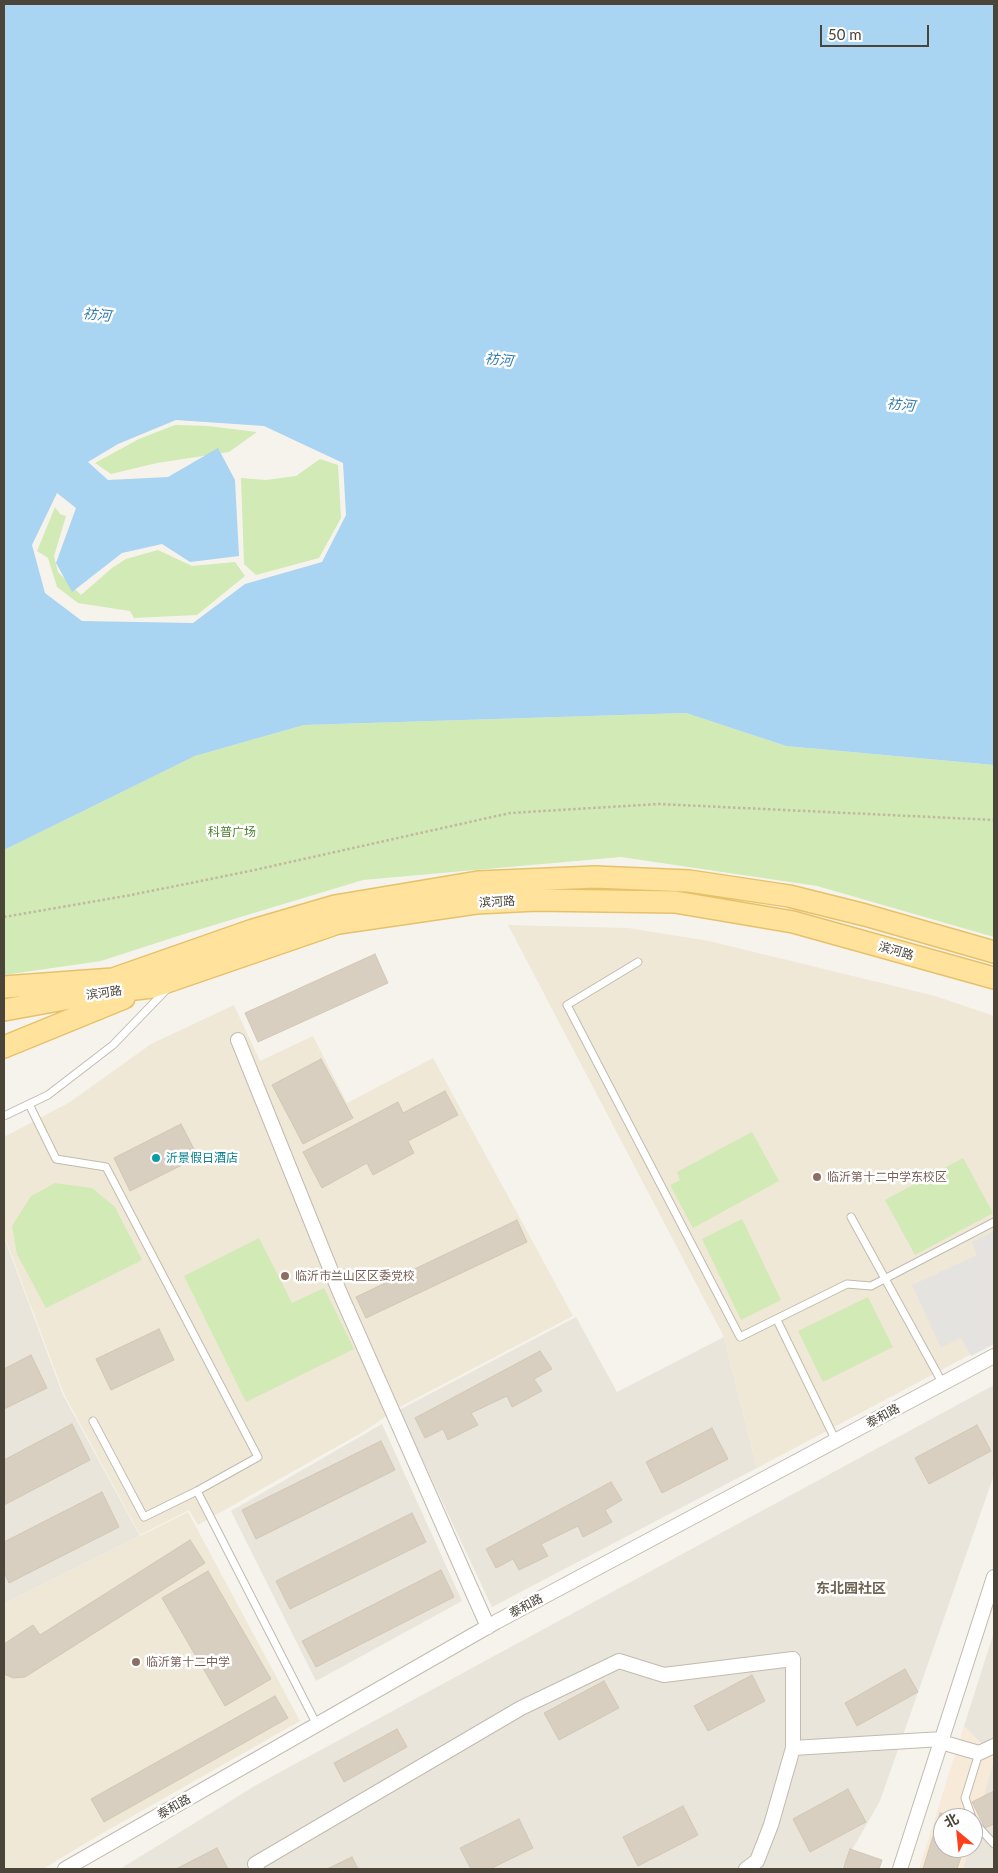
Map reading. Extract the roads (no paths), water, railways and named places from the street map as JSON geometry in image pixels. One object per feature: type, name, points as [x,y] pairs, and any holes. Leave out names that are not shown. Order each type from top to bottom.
[{"type":"main road","name":"滨河路","points":[[4,987],[113,979],[252,930],[335,906],[478,882],[585,878],[689,881],[789,896],[865,915],[994,952]]},
{"type":"main road","name":"滨河路","points":[[4,1010],[92,994],[152,986],[338,923],[476,903],[536,900],[675,902],[793,922],[994,978]]},
{"type":"main road","points":[[4,1047],[152,986]]},
{"type":"street","points":[[238,1040],[340,1293],[488,1627]]},
{"type":"street","name":"泰和路","points":[[65,1869],[488,1627],[994,1356]]},
{"type":"street","points":[[900,1869],[994,1577]]},
{"type":"street","points":[[257,1869],[255,1864],[521,1708],[620,1661],[664,1675],[794,1659],[793,1748],[771,1825],[757,1861],[746,1869]]},
{"type":"street","points":[[793,1748],[942,1740],[979,1753],[994,1746]]},
{"type":"lane","points":[[638,962],[567,1004],[740,1337],[847,1284],[871,1286],[994,1222]]},
{"type":"lane","points":[[4,1116],[48,1095],[113,1045],[165,992],[173,979]]},
{"type":"lane","points":[[29,1104],[56,1159],[106,1167],[258,1457],[197,1491],[144,1516],[92,1421]]},
{"type":"lane","points":[[851,1217],[942,1384]]},
{"type":"lane","points":[[777,1320],[836,1441]]},
{"type":"lane","points":[[197,1491],[318,1724]]},
{"type":"lane","points":[[968,1808],[965,1798],[979,1753]]},
{"type":"lane","points":[[983,1832],[994,1844]]},
{"type":"water","name":"祊河","points":[[4,4],[994,4],[994,765],[786,746],[686,713],[304,725],[195,756],[4,850]],"holes":[[[176,420],[264,426],[343,463],[346,515],[322,562],[245,584],[193,623],[82,621],[45,593],[32,545],[57,493],[76,508],[56,563],[72,592],[122,553],[162,544],[190,562],[239,556],[235,480],[218,448],[168,477],[108,480],[88,462],[118,444]]]},
{"type":"place","name":"沂景假日酒店","points":[[156,1158]]},
{"type":"place","name":"临沂第十二中学东校区","points":[[817,1177]]},
{"type":"place","name":"临沂市兰山区区委党校","points":[[285,1276]]},
{"type":"place","name":"临沂第十二中学","points":[[136,1662]]},
{"type":"district","name":"东北园社区","points":[[851,1588]]},
{"type":"park label","name":"科普广场","points":[[232,832]]}]
